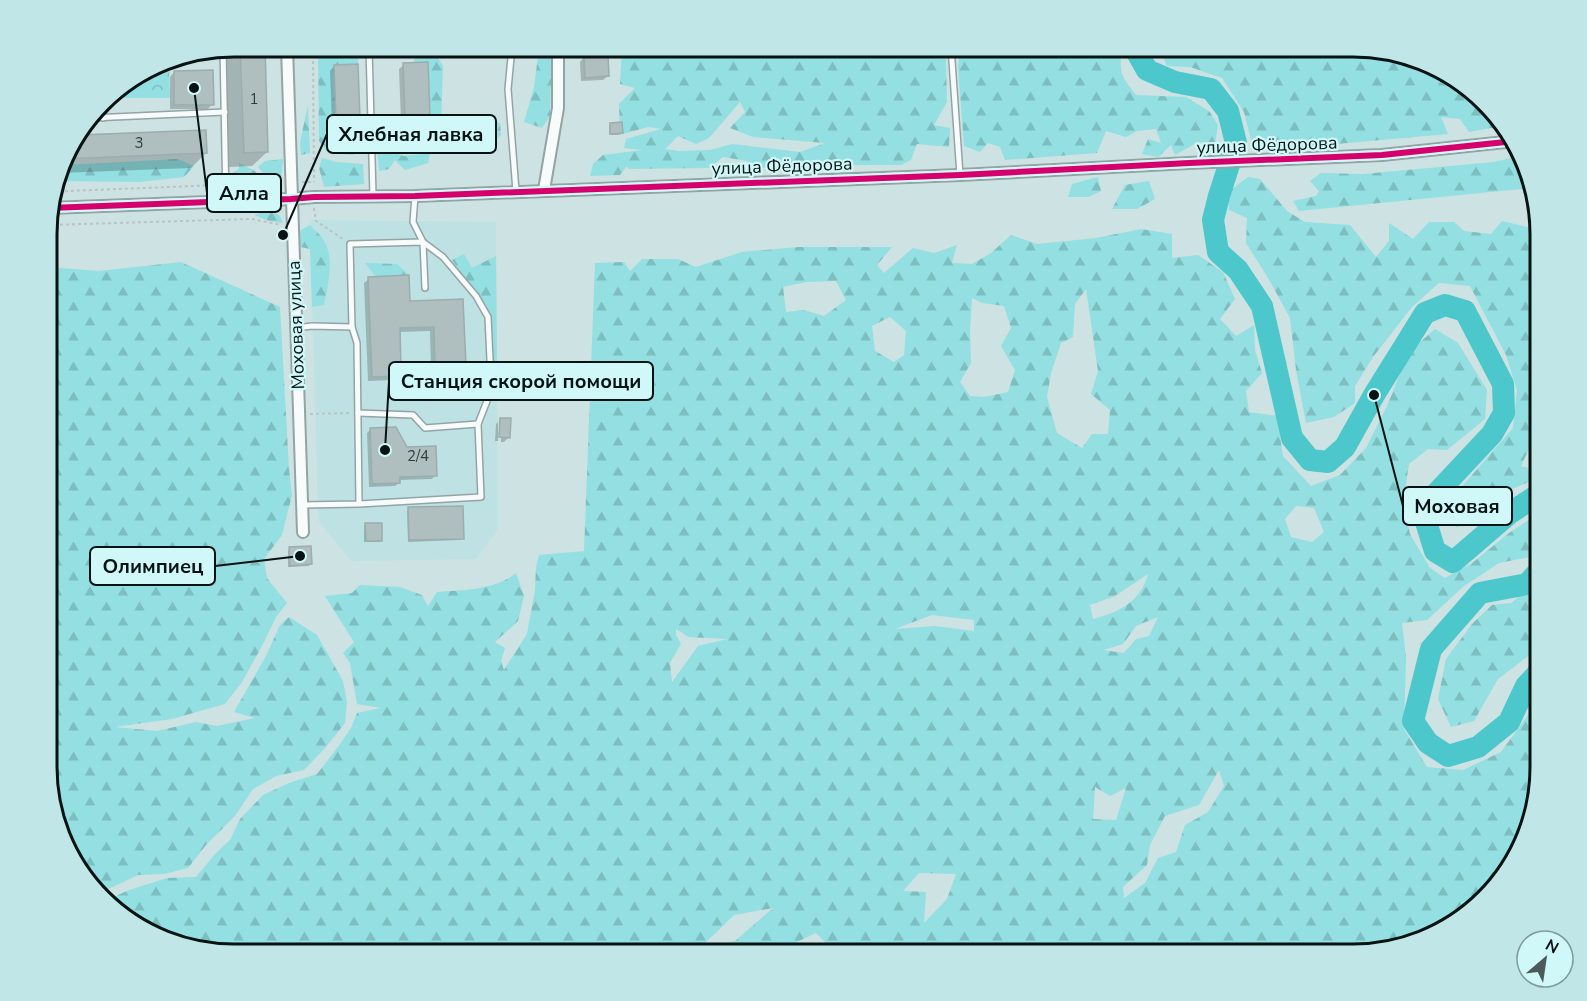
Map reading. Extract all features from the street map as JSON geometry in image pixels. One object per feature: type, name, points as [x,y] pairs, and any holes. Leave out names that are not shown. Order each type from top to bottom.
[{"type":"street","name":"Моховая улица","points":[[287,57],[303,532]]},
{"type":"street","points":[[544,190],[558,108],[558,57]]},
{"type":"street","name":"улица Фёдорова","points":[[60,208],[960,175],[1189,162],[1382,155],[1504,142]]},
{"type":"lane","points":[[369,57],[373,196]]},
{"type":"lane","points":[[511,57],[508,90],[516,191]]},
{"type":"lane","points":[[952,57],[960,175]]},
{"type":"lane","points":[[224,58],[226,201]]},
{"type":"lane","points":[[103,118],[225,112]]},
{"type":"lane","points":[[414,196],[414,222],[423,242],[425,288]]},
{"type":"lane","points":[[302,505],[359,504],[481,498],[478,423],[487,401],[491,381],[488,317],[476,296],[442,257],[423,242],[350,244],[351,327],[357,343],[359,504]]},
{"type":"lane","points":[[296,328],[351,327]]},
{"type":"lane","points":[[358,413],[413,416],[426,428],[478,423]]},
{"type":"path","points":[[313,57],[316,221],[350,244]]},
{"type":"path","points":[[62,191],[314,182]]},
{"type":"path","points":[[58,225],[252,219],[292,228]]},
{"type":"path","points":[[299,415],[358,413]]},
{"type":"shaded area","points":[[310,220],[496,222],[498,530],[476,559],[351,561],[318,520]]},
{"type":"green space","points":[[318,57],[358,57],[358,64],[334,65],[337,146],[355,155],[328,153],[319,141]]},
{"type":"green space","points":[[414,57],[437,57],[443,66],[441,127],[431,144],[428,63],[414,63]]},
{"type":"green space","points":[[538,57],[552,57],[550,116],[542,128],[524,122],[534,87]]},
{"type":"green space","points":[[621,57],[925,57],[946,59],[947,102],[934,125],[950,128],[949,147],[917,144],[911,160],[901,165],[801,165],[757,168],[747,161],[723,157],[709,168],[628,169],[627,166],[620,175],[590,176],[593,164],[603,155],[643,150],[624,148],[626,139],[661,129],[648,127],[620,135],[619,104],[635,88],[620,84]],"holes":[[[740,102],[745,112],[730,128],[753,137],[825,143],[800,152],[732,144],[710,150],[665,149],[678,136],[696,144],[709,138]]]},
{"type":"green space","points":[[959,57],[1121,57],[1122,73],[1136,95],[1186,97],[1209,111],[1218,125],[1215,144],[1198,142],[1175,155],[1171,145],[1158,157],[1142,154],[1148,139],[1161,143],[1156,129],[1137,131],[1126,137],[1106,131],[1097,153],[1005,160],[1000,147],[988,143],[980,152],[964,146]]},
{"type":"green space","points":[[1163,57],[1353,57],[1399,63],[1431,75],[1451,87],[1470,101],[1494,128],[1469,132],[1460,119],[1441,117],[1448,134],[1281,149],[1251,140],[1244,112],[1222,78],[1190,67],[1167,66]]},
{"type":"green space","points":[[169,69],[170,98],[122,98],[136,87]]},
{"type":"green space","points":[[308,105],[310,153],[301,155],[300,142]]},
{"type":"green space","points":[[486,123],[500,123],[501,135],[495,141],[487,143],[482,131]]},
{"type":"green space","points":[[391,134],[392,152],[404,156],[430,153],[428,163],[405,170],[395,160],[389,169],[379,171],[376,135]]},
{"type":"green space","points":[[322,158],[336,162],[363,164],[364,184],[324,187],[319,168]]},
{"type":"green space","points":[[1512,158],[1524,189],[1299,211],[1293,201],[1316,196],[1319,191],[1310,181],[1321,173],[1363,174],[1494,162]]},
{"type":"green space","points":[[178,159],[194,166],[184,177],[140,182],[65,181],[72,164]]},
{"type":"green space","points":[[283,159],[281,179],[268,179],[258,167],[265,161]]},
{"type":"green space","points":[[239,163],[255,171],[262,180],[241,182],[235,180],[233,172],[239,169]]},
{"type":"green space","points":[[1098,177],[1101,191],[1089,197],[1068,197],[1072,184]]},
{"type":"green space","points":[[1248,177],[1260,179],[1287,211],[1305,222],[1350,225],[1376,257],[1389,241],[1389,223],[1413,239],[1429,222],[1454,222],[1464,231],[1491,234],[1502,221],[1530,228],[1530,448],[1521,466],[1530,468],[1530,481],[1507,491],[1457,528],[1450,513],[1470,503],[1458,491],[1513,428],[1517,390],[1506,355],[1470,286],[1439,283],[1412,307],[1373,357],[1355,386],[1355,403],[1334,417],[1306,423],[1296,370],[1290,318],[1246,243],[1247,218],[1229,210],[1228,192]]},
{"type":"green space","points":[[1149,181],[1155,199],[1137,209],[1112,209],[1125,185]]},
{"type":"green space","points":[[269,210],[280,216],[283,223],[254,215]]},
{"type":"green space","points":[[310,225],[327,246],[330,263],[324,305],[312,307],[310,249],[296,246],[301,230]]},
{"type":"green space","points":[[1141,229],[1172,234],[1172,258],[1198,255],[1223,272],[1235,299],[1220,319],[1236,336],[1254,325],[1255,350],[1262,373],[1246,391],[1249,412],[1277,416],[1283,456],[1311,486],[1340,475],[1366,448],[1387,406],[1409,352],[1435,329],[1458,343],[1487,390],[1485,419],[1447,450],[1428,449],[1409,464],[1403,503],[1410,534],[1430,568],[1445,578],[1471,564],[1530,519],[1530,557],[1499,563],[1464,586],[1427,620],[1402,623],[1406,657],[1404,729],[1427,767],[1463,770],[1501,752],[1530,711],[1530,778],[1521,824],[1512,845],[1486,884],[1451,914],[1410,935],[1364,944],[827,944],[816,933],[793,944],[723,944],[735,941],[773,908],[734,915],[704,944],[234,944],[200,941],[177,935],[136,914],[114,897],[167,878],[196,877],[230,840],[240,819],[263,795],[317,774],[351,728],[357,713],[381,708],[357,704],[350,663],[343,653],[354,642],[325,596],[352,593],[360,585],[400,587],[422,595],[428,606],[437,592],[489,586],[508,579],[516,573],[524,596],[518,621],[495,642],[505,648],[501,661],[504,670],[527,634],[539,555],[584,551],[595,263],[624,262],[630,271],[642,259],[678,259],[696,267],[742,252],[798,247],[892,247],[877,265],[884,273],[913,248],[934,253],[957,245],[952,263],[972,264],[991,253],[1011,235],[1037,244],[1096,238]],"holes":[[[836,281],[846,300],[824,316],[804,310],[786,312],[783,287],[806,282]],[[1086,289],[1098,371],[1091,394],[1110,410],[1108,434],[1092,434],[1082,448],[1057,433],[1047,397],[1051,373],[1061,343],[1073,337],[1075,304]],[[972,298],[982,303],[1004,306],[1011,328],[1001,346],[1015,370],[1008,392],[984,397],[970,396],[960,382],[971,363]],[[890,317],[906,331],[904,355],[894,362],[875,351],[872,326]],[[1296,506],[1314,508],[1324,532],[1312,542],[1291,537],[1285,519]],[[1148,574],[1135,598],[1120,609],[1093,619],[1090,605],[1115,596]],[[932,615],[974,620],[974,631],[935,626],[895,629]],[[1158,617],[1149,636],[1136,639],[1124,653],[1103,650],[1123,644],[1136,626]],[[676,629],[689,637],[727,639],[698,646],[672,682],[670,663],[681,644],[676,635]],[[1219,770],[1224,786],[1208,812],[1185,825],[1176,852],[1158,858],[1145,883],[1124,898],[1123,887],[1147,865],[1150,845],[1165,816],[1199,805]],[[1095,787],[1110,796],[1126,788],[1116,820],[1093,819]],[[919,873],[956,874],[947,899],[924,923],[926,892],[903,891]]]},
{"type":"green space","points":[[464,254],[472,268],[496,256],[497,370],[486,361],[486,309],[452,260]]},
{"type":"green space","points":[[181,262],[280,307],[292,495],[282,535],[264,559],[267,578],[287,603],[276,617],[242,682],[225,704],[172,719],[115,727],[157,731],[196,722],[217,726],[255,718],[234,712],[266,656],[280,625],[289,617],[317,635],[343,681],[347,702],[345,723],[304,770],[276,776],[253,789],[235,816],[206,845],[188,868],[164,874],[138,875],[107,890],[75,845],[63,813],[57,767],[57,268],[99,271]]},
{"type":"green space","points":[[365,263],[397,264],[409,275],[376,277]]},
{"type":"green space","points":[[1530,588],[1530,655],[1498,679],[1474,721],[1451,727],[1438,699],[1446,659],[1472,624],[1492,605],[1511,603]]},
{"type":"building","points":[[240,57],[265,57],[268,152],[244,153]]},
{"type":"building","points":[[584,57],[608,57],[609,76],[585,78]]},
{"type":"building","points":[[428,62],[431,144],[406,144],[403,63]]},
{"type":"building","points":[[358,64],[361,146],[337,147],[334,65]]},
{"type":"building","points":[[213,70],[214,105],[174,105],[174,71]]},
{"type":"building","points":[[622,122],[623,133],[610,134],[610,123]]},
{"type":"building","points":[[206,130],[207,153],[75,159],[88,135]]},
{"type":"building","points":[[409,275],[410,301],[463,299],[466,366],[477,365],[478,393],[399,396],[398,376],[372,377],[368,277]],"holes":[[[434,327],[435,367],[401,368],[400,328]]]},
{"type":"building","points":[[500,418],[511,418],[510,438],[499,437]]},
{"type":"building","points":[[396,427],[407,447],[436,446],[437,476],[400,477],[400,483],[372,484],[370,428]]},
{"type":"building","points":[[463,506],[464,539],[409,540],[408,507]]},
{"type":"building","points":[[365,523],[382,523],[382,541],[366,541]]},
{"type":"building","points":[[311,546],[312,564],[290,566],[289,547]]},
{"type":"waterway","points":[[1140,57],[1147,70],[1175,82],[1211,89],[1228,111],[1236,143],[1213,220],[1218,252],[1238,270],[1262,306],[1292,438],[1310,460],[1328,462],[1345,447],[1425,313],[1445,305],[1465,311],[1503,384],[1504,413],[1492,434],[1433,497],[1426,522],[1435,551],[1453,562],[1510,513],[1530,500]]},
{"type":"waterway","points":[[1530,581],[1527,584],[1480,593],[1431,649],[1413,721],[1428,743],[1448,756],[1478,747],[1509,722],[1530,682]]},
{"type":"cycle path","points":[[60,208],[960,175],[1382,155],[1504,142]]},
{"type":"place","name":"Алла","points":[[194,88]]},
{"type":"place","name":"Хлебная лавка","points":[[283,235]]},
{"type":"place","name":"Моховая","points":[[1374,395]]},
{"type":"place","name":"Станция скорой помощи","points":[[385,450]]},
{"type":"place","name":"Олимпиец","points":[[300,556]]}]
